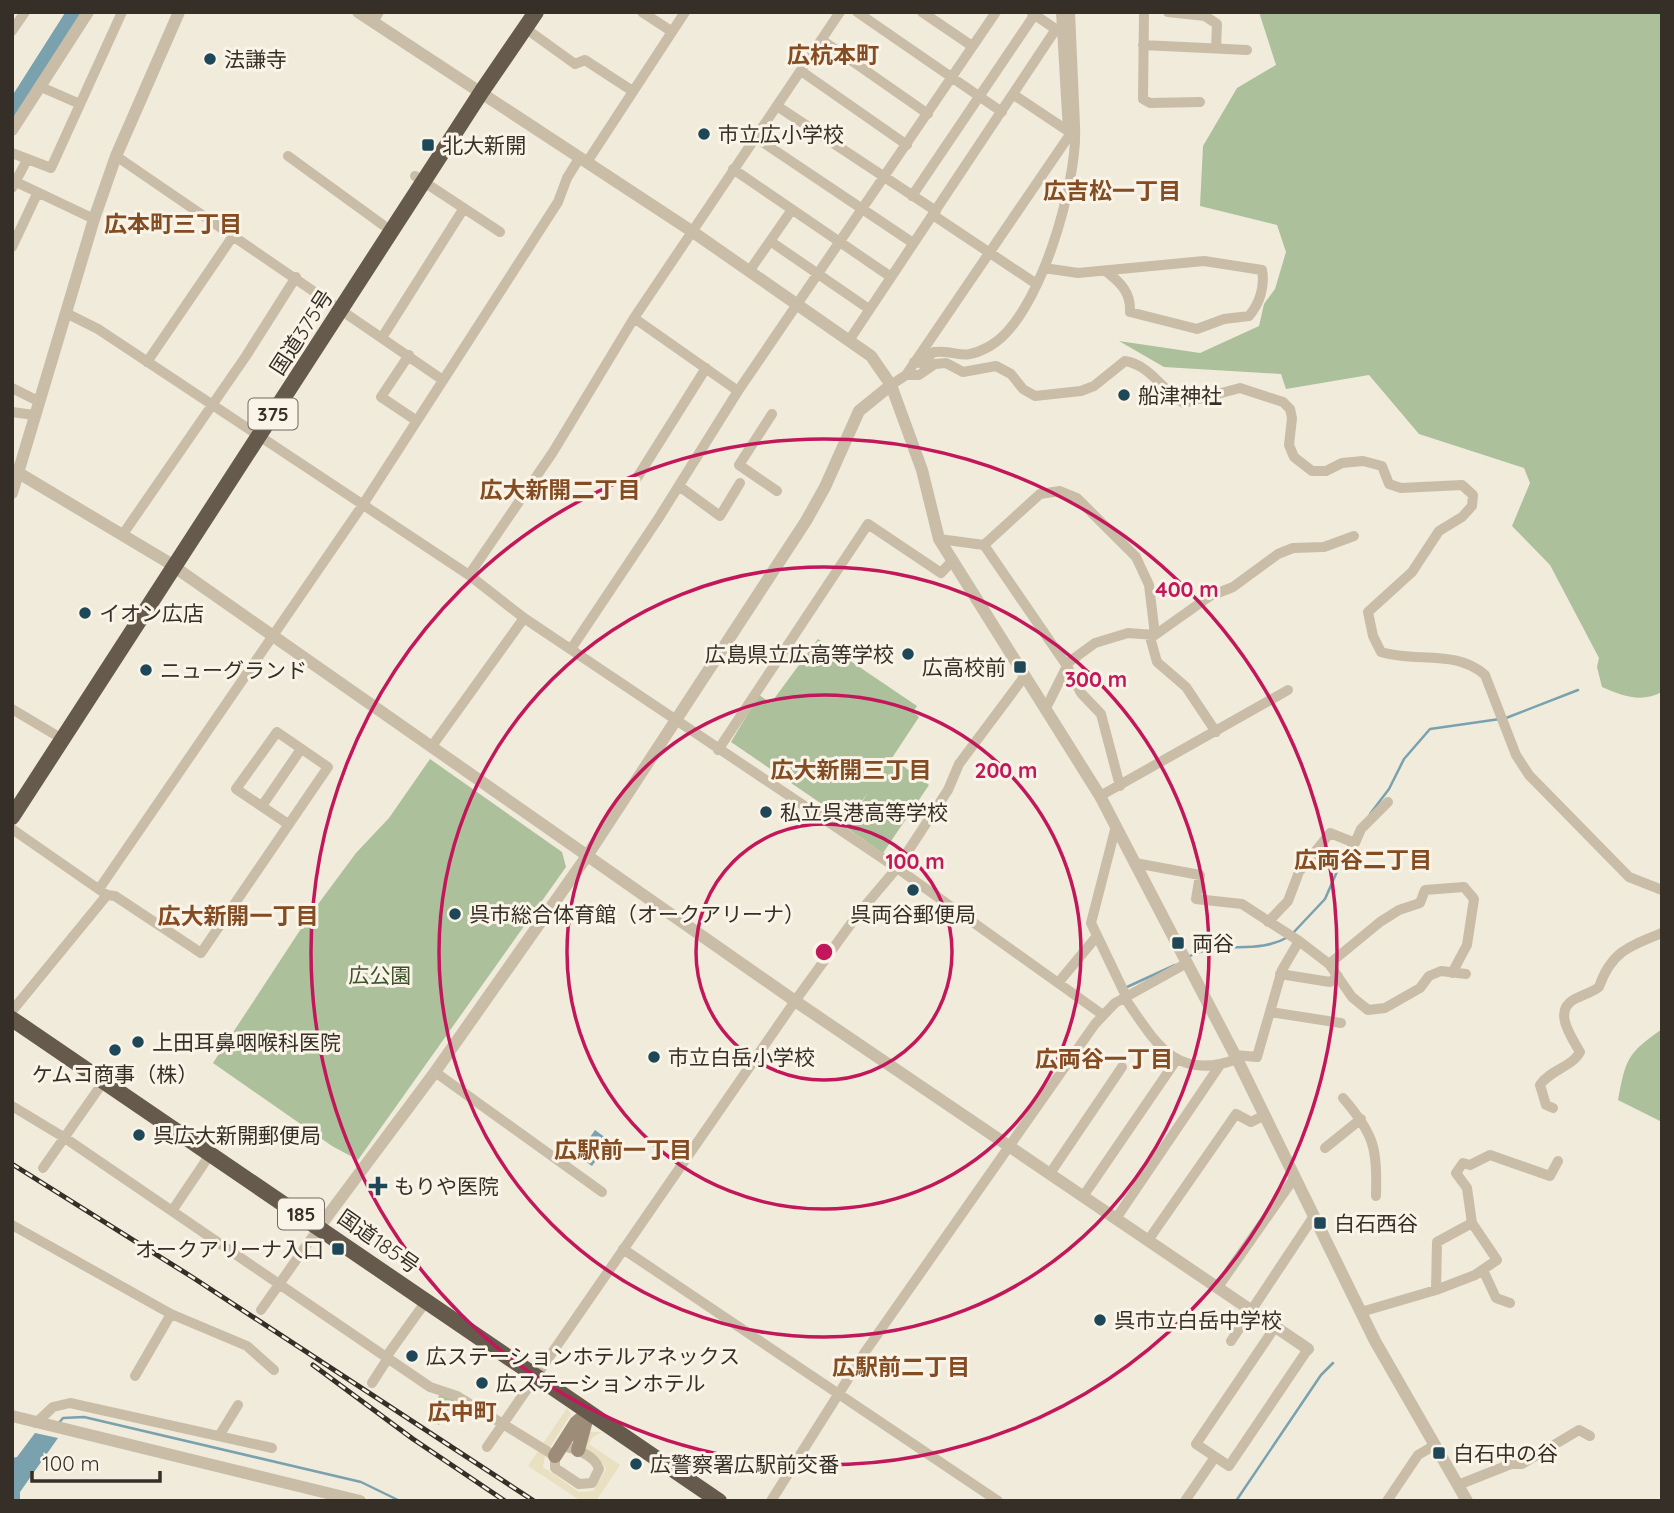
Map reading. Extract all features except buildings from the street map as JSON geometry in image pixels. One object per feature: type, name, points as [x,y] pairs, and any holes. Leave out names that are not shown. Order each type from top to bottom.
[{"type":"highway","name":"国道375号","points":[[12,817],[170,564],[419,178],[525,20],[536,12]]},
{"type":"highway","name":"国道375号","points":[[337,305],[383,225],[419,178]]},
{"type":"highway","name":"国道375号","points":[[12,798],[170,564]]},
{"type":"highway","name":"国道185号","points":[[12,1019],[320,1226],[719,1501]]},
{"type":"main road","points":[[578,1450],[588,1413]]},
{"type":"main road","points":[[558,1450],[576,1423],[588,1413]]},
{"type":"street","points":[[12,31],[25,12]]},
{"type":"street","points":[[12,130],[88,12]]},
{"type":"street","points":[[12,153],[51,168],[122,12]]},
{"type":"street","points":[[12,493],[15,470],[94,219],[116,156],[179,12]]},
{"type":"street","points":[[358,12],[376,17],[477,89],[800,304],[871,356],[891,384],[922,470],[939,539],[1100,796],[1236,1057],[1361,1312],[1467,1501]]},
{"type":"street","points":[[12,1011],[103,892],[362,506],[558,202],[567,178],[584,160],[685,12]]},
{"type":"street","points":[[469,575],[553,452],[634,318],[840,12]]},
{"type":"street","points":[[857,12],[1002,112]]},
{"type":"street","points":[[922,12],[972,46]]},
{"type":"street","points":[[914,362],[921,363],[934,352],[963,357],[994,344],[1010,329],[1055,247],[1077,152],[1071,130],[1061,12]]},
{"type":"street","points":[[850,339],[1002,112],[1063,32],[1070,12]]},
{"type":"street","points":[[1144,12],[1143,99],[1150,103],[1200,102]]},
{"type":"street","points":[[1168,12],[1205,16],[1217,24],[1216,48]]},
{"type":"street","points":[[645,13],[671,32]]},
{"type":"street","points":[[571,649],[738,391],[841,244],[993,13]]},
{"type":"street","points":[[912,196],[980,97],[1033,13],[1063,32]]},
{"type":"street","points":[[525,20],[575,64],[585,60],[631,90]]},
{"type":"street","points":[[822,40],[928,114]]},
{"type":"street","points":[[1143,45],[1247,50]]},
{"type":"street","points":[[801,71],[907,145]]},
{"type":"street","points":[[41,87],[80,104]]},
{"type":"street","points":[[1014,95],[1071,130]]},
{"type":"street","points":[[777,106],[912,196],[1035,283]]},
{"type":"street","points":[[261,1310],[435,1072],[587,856],[806,521],[825,487],[859,411],[906,375],[1071,130]]},
{"type":"street","points":[[755,137],[913,243]]},
{"type":"street","points":[[116,156],[383,336],[443,380]]},
{"type":"street","points":[[288,156],[383,225]]},
{"type":"street","points":[[27,160],[14,185],[94,219]]},
{"type":"street","points":[[733,169],[891,277]]},
{"type":"street","points":[[419,178],[500,232]]},
{"type":"street","points":[[12,247],[37,194]]},
{"type":"street","points":[[383,336],[464,208]]},
{"type":"street","points":[[750,271],[791,211]]},
{"type":"street","points":[[147,362],[233,236]]},
{"type":"street","points":[[770,241],[869,309]]},
{"type":"street","points":[[1044,268],[1063,273],[1107,272],[1204,261],[1262,270],[1263,284],[1258,303],[1250,316],[1224,319],[1197,329],[1130,312],[1130,304],[1122,283],[1107,272]]},
{"type":"street","points":[[123,534],[246,356],[296,277]]},
{"type":"street","points":[[66,313],[97,329],[469,575],[524,618],[897,868],[1103,1015]]},
{"type":"street","points":[[634,318],[738,391]]},
{"type":"street","points":[[409,355],[382,397],[417,421]]},
{"type":"street","points":[[906,375],[919,375],[935,364],[946,363],[963,372],[996,366],[1012,374],[1023,389],[1035,396],[1081,391],[1094,386],[1125,361],[1135,363],[1168,388],[1173,397],[1184,403],[1240,388],[1283,402],[1290,408],[1292,418],[1289,445],[1294,457],[1312,471],[1326,471],[1342,463],[1363,461],[1382,466],[1389,484],[1401,488],[1462,485],[1473,495],[1472,506],[1462,517],[1438,531],[1412,572],[1368,612],[1373,636],[1381,652],[1396,657],[1443,658],[1476,667],[1485,676],[1516,755],[1529,775],[1629,877],[1662,890]]},
{"type":"street","points":[[625,497],[706,368]]},
{"type":"street","points":[[12,388],[38,401]]},
{"type":"street","points":[[12,412],[34,415]]},
{"type":"street","points":[[772,414],[739,465],[777,491]]},
{"type":"street","points":[[15,470],[170,564],[795,1001],[1051,1172],[1308,1349],[1229,1466],[1196,1444],[1275,1327]]},
{"type":"street","points":[[679,486],[720,516],[740,483]]},
{"type":"street","points":[[984,545],[1041,494],[1060,491],[1077,498],[1136,557],[1149,585],[1157,662],[1176,682],[1186,687],[1216,732]]},
{"type":"street","points":[[718,750],[868,524],[941,573],[952,561]]},
{"type":"street","points":[[1045,710],[1067,666],[1095,643],[1128,633],[1153,636],[1210,596],[1233,587],[1278,554],[1293,548],[1324,547],[1354,536]]},
{"type":"street","points":[[939,539],[984,545],[1067,666],[1081,693],[1101,714],[1120,786]]},
{"type":"street","points":[[432,746],[524,618]]},
{"type":"street","points":[[487,1447],[795,1001],[858,914],[897,868],[948,790],[959,764],[1024,677]]},
{"type":"street","points":[[1100,796],[1289,690]]},
{"type":"street","points":[[12,709],[54,734]]},
{"type":"street","points":[[12,829],[103,892],[115,895],[201,953],[328,767],[277,732],[236,789],[288,824]]},
{"type":"street","points":[[262,806],[301,749]]},
{"type":"street","points":[[1268,922],[1288,901],[1299,872],[1330,833],[1355,843],[1361,830],[1388,802]]},
{"type":"street","points":[[1115,826],[1091,923],[1125,997],[1153,1039],[1177,1059],[1206,1068],[1236,1057],[1257,1057],[1280,974],[1299,941]]},
{"type":"street","points":[[1135,863],[1200,875],[1196,899],[1242,905],[1299,941],[1329,964],[1352,997],[1368,1010],[1385,1008],[1420,989],[1429,976],[1441,971],[1466,974]]},
{"type":"street","points":[[1329,964],[1390,916],[1420,903],[1424,890],[1464,887],[1474,899],[1468,945],[1452,972]]},
{"type":"street","points":[[1553,1108],[1546,1105],[1540,1086],[1545,1077],[1573,1060],[1580,1052],[1566,1027],[1565,1010],[1569,1004],[1599,987],[1607,965],[1616,956],[1662,933]]},
{"type":"street","points":[[1059,983],[1097,936]]},
{"type":"street","points":[[771,1501],[838,1394],[993,1168],[1012,1146],[1103,1015],[1125,997],[1187,963]]},
{"type":"street","points":[[1280,974],[1330,982],[1338,976]]},
{"type":"street","points":[[1270,1012],[1341,1023]]},
{"type":"street","points":[[1084,1195],[1177,1059]]},
{"type":"street","points":[[1116,1217],[1220,1065]]},
{"type":"street","points":[[1051,1172],[1122,1067]]},
{"type":"street","points":[[435,1072],[602,1192]]},
{"type":"street","points":[[43,1168],[104,1081]]},
{"type":"street","points":[[1343,1098],[1370,1132],[1376,1196]]},
{"type":"street","points":[[12,1106],[65,1138],[430,1387],[457,1396],[503,1423],[558,1450],[578,1450],[599,1467],[592,1483],[579,1484],[555,1468],[558,1450]]},
{"type":"street","points":[[1149,1239],[1236,1114],[1251,1122],[1265,1115]]},
{"type":"street","points":[[1325,1148],[1361,1119]]},
{"type":"street","points":[[172,1211],[211,1153]]},
{"type":"street","points":[[1361,1312],[1436,1290],[1483,1270],[1497,1260],[1472,1223],[1467,1188],[1456,1173],[1463,1163],[1470,1165],[1490,1155],[1550,1176],[1558,1161]]},
{"type":"street","points":[[1218,1287],[1295,1177]]},
{"type":"street","points":[[1231,1341],[1314,1216]]},
{"type":"street","points":[[1436,1290],[1437,1242],[1472,1223]]},
{"type":"street","points":[[12,1225],[171,1314],[247,1346],[274,1370]]},
{"type":"street","points":[[623,1249],[998,1501]]},
{"type":"street","points":[[1483,1270],[1496,1298],[1510,1303]]},
{"type":"street","points":[[372,1383],[427,1300]]},
{"type":"street","points":[[135,1376],[171,1314]]},
{"type":"street","points":[[39,1424],[53,1406],[70,1403],[272,1448]]},
{"type":"street","points":[[219,1436],[238,1405]]},
{"type":"street","points":[[12,1416],[360,1501]]},
{"type":"street","points":[[1458,1485],[1511,1464],[1522,1464],[1579,1430],[1590,1436]]},
{"type":"street","points":[[1387,1501],[1418,1455],[1435,1445]]},
{"type":"street","points":[[1185,1501],[1215,1457]]},
{"type":"green space","points":[[1259,12],[1662,12],[1662,692],[1640,698],[1602,687],[1597,667],[1599,658],[1550,565],[1512,526],[1530,483],[1524,468],[1419,434],[1369,375],[1286,389],[1281,374],[1164,367],[1119,341],[1200,353],[1259,326],[1264,304],[1275,289],[1286,252],[1277,225],[1200,206],[1203,146],[1237,88],[1276,65]]},
{"type":"green space","points":[[818,639],[917,706],[913,712],[919,717],[892,758],[929,785],[883,853],[847,828],[867,794],[852,815],[841,817],[731,742],[759,695],[771,703]]},
{"type":"green space","name":"広公園","points":[[430,759],[562,852],[566,867],[358,1160],[332,1146],[213,1063],[310,915],[356,853],[389,818]]},
{"type":"green space","points":[[1662,1029],[1662,1122],[1618,1100],[1630,1058],[1641,1045]]},
{"type":"green space","points":[[440,1394],[455,1399],[439,1425],[426,1417]]},
{"type":"shaded area","points":[[567,1408],[571,1414],[545,1455],[543,1467],[579,1492],[593,1491],[606,1469],[601,1461],[584,1449],[589,1432],[602,1432],[593,1437],[589,1444],[620,1465],[596,1501],[581,1501],[528,1466]]},
{"type":"water","points":[[595,1130],[610,1141],[592,1166],[577,1156]]},
{"type":"water","points":[[35,1433],[58,1438],[20,1492],[20,1501],[12,1501],[12,1458],[17,1457]]},
{"type":"waterway","points":[[12,111],[75,12]]},
{"type":"waterway","points":[[1506,718],[1578,690]]},
{"type":"waterway","points":[[1370,814],[1389,789],[1404,759],[1430,729],[1500,719]]},
{"type":"waterway","points":[[1293,933],[1325,899],[1350,842]]},
{"type":"waterway","points":[[1190,956],[1213,949],[1264,945],[1288,937]]},
{"type":"waterway","points":[[1127,987],[1175,965]]},
{"type":"waterway","points":[[1236,1501],[1321,1375],[1333,1363]]},
{"type":"waterway","points":[[58,1424],[63,1418],[84,1417],[361,1482],[400,1501]]},
{"type":"railway","points":[[12,1164],[192,1277],[534,1501]]},
{"type":"railway","points":[[313,1365],[413,1439],[505,1501]]},
{"type":"place","name":"法謙寺","points":[[210,59]]},
{"type":"place","name":"市立広小学校","points":[[704,134]]},
{"type":"place","name":"北大新開","points":[[428,145]]},
{"type":"place","name":"船津神社","points":[[1124,395]]},
{"type":"place","name":"イオン広店","points":[[85,613]]},
{"type":"place","name":"広島県立広高等学校","points":[[908,654]]},
{"type":"place","name":"広高校前","points":[[1020,667]]},
{"type":"place","name":"ニューグランド","points":[[146,670]]},
{"type":"place","name":"私立呉港高等学校","points":[[766,812]]},
{"type":"place","name":"呉両谷郵便局","points":[[913,890]]},
{"type":"place","name":"呉市総合体育館（オークアリーナ）","points":[[455,914]]},
{"type":"place","name":"両谷","points":[[1178,943]]},
{"type":"place","name":"上田耳鼻咽喉科医院","points":[[138,1042]]},
{"type":"place","name":"ケムコ商事（株）","points":[[115,1050]]},
{"type":"place","name":"市立白岳小学校","points":[[654,1057]]},
{"type":"place","name":"呉広大新開郵便局","points":[[139,1135]]},
{"type":"place","name":"もりや医院","points":[[378,1186]]},
{"type":"place","name":"白石西谷","points":[[1320,1223]]},
{"type":"place","name":"オークアリーナ入口","points":[[338,1249]]},
{"type":"place","name":"呉市立白岳中学校","points":[[1100,1320]]},
{"type":"place","name":"広ステーションホテルアネックス","points":[[412,1356]]},
{"type":"place","name":"広ステーションホテル","points":[[482,1383]]},
{"type":"place","name":"白石中の谷","points":[[1439,1453]]},
{"type":"place","name":"広警察署広駅前交番","points":[[636,1464]]},
{"type":"district","name":"広杭本町","points":[[833,54]]},
{"type":"district","name":"広吉松一丁目","points":[[1112,190]]},
{"type":"district","name":"広本町三丁目","points":[[173,223]]},
{"type":"district","name":"広大新開二丁目","points":[[560,489]]},
{"type":"district","name":"広大新開三丁目","points":[[851,769]]},
{"type":"district","name":"広両谷二丁目","points":[[1363,859]]},
{"type":"district","name":"広大新開一丁目","points":[[238,915]]},
{"type":"district","name":"広両谷一丁目","points":[[1104,1058]]},
{"type":"district","name":"広駅前一丁目","points":[[623,1149]]},
{"type":"district","name":"広駅前二丁目","points":[[901,1366]]},
{"type":"district","name":"広中町","points":[[462,1411]]}]
